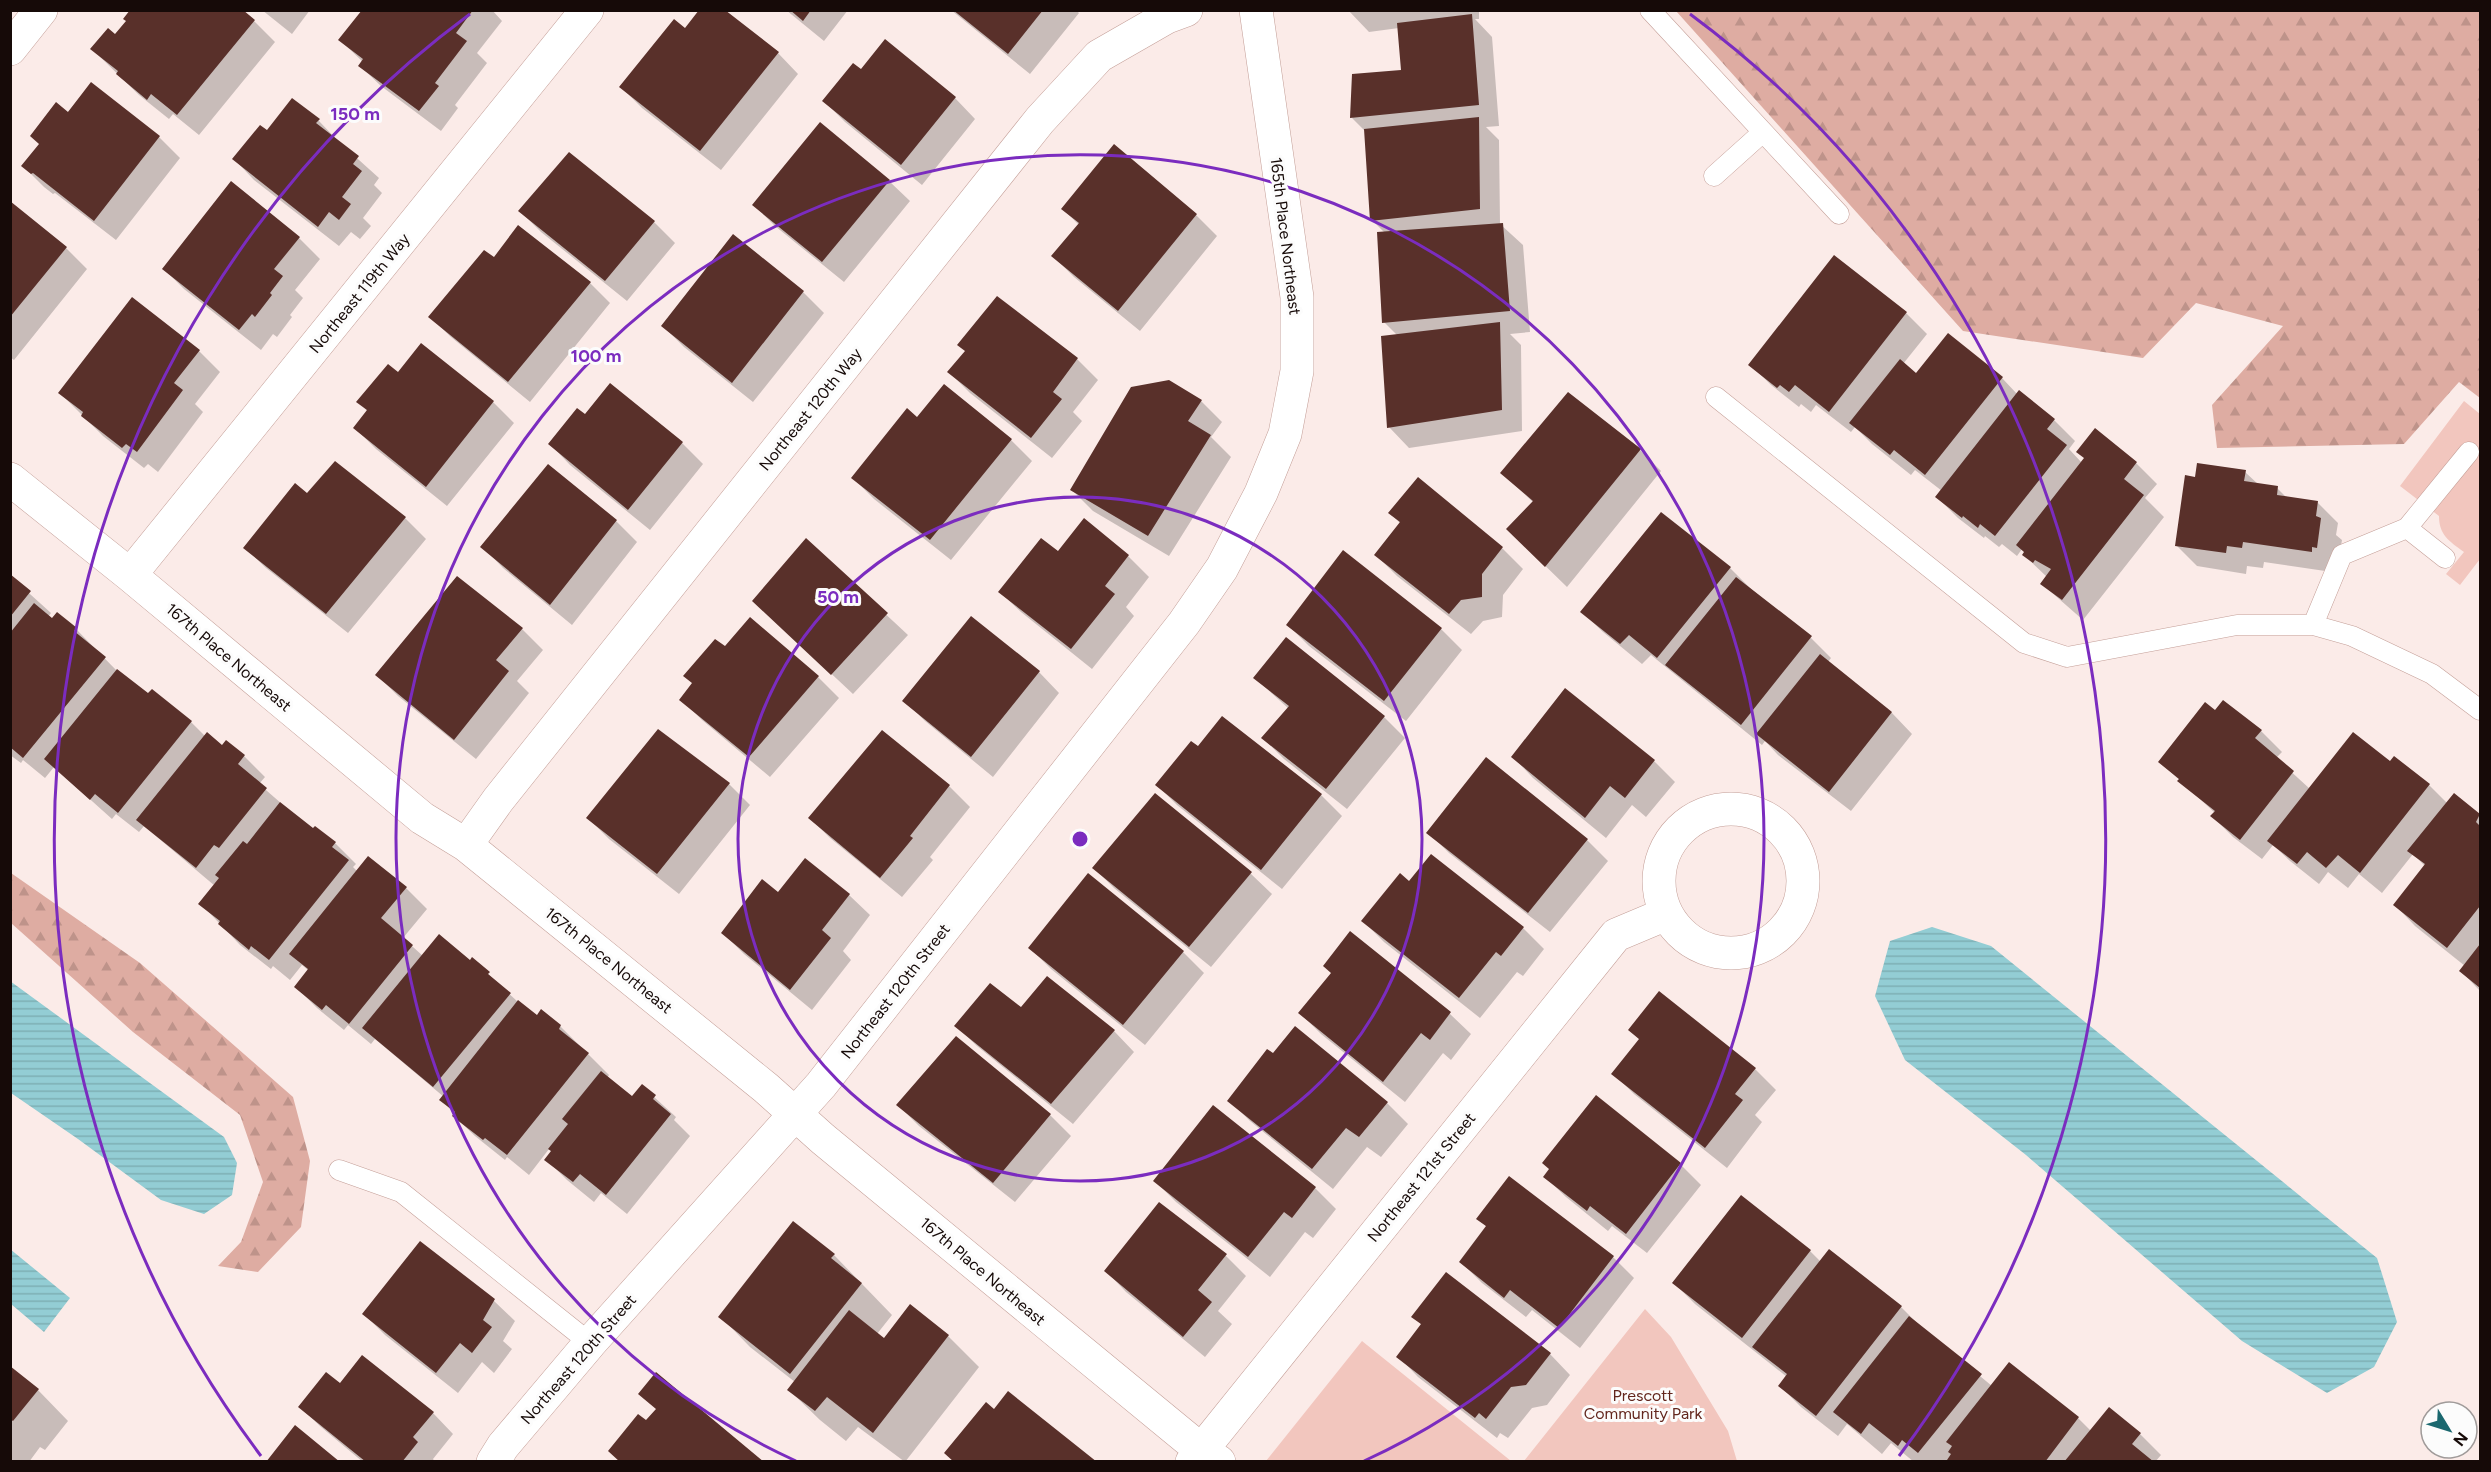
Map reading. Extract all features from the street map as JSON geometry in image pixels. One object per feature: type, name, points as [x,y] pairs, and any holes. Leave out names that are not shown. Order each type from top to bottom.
[{"type":"street","points":[[10,49],[41,10]]},
{"type":"street","name":"Northeast 119th Way","points":[[130,575],[587,10]]},
{"type":"street","name":"Northeast 120th Way","points":[[466,845],[506,790],[1040,120],[1099,56],[1167,17],[1186,10]]},
{"type":"street","name":"165th Place Northeast","points":[[1256,10],[1297,308],[1298,371],[1285,434],[1261,493]]},
{"type":"street","name":"167th Place Northeast","points":[[10,478],[422,818],[466,845],[795,1113],[823,1139],[1204,1458]]},
{"type":"street","name":"Northeast 120th Street","points":[[493,1461],[503,1446],[590,1343],[828,1076],[1184,623],[1222,568],[1261,493]]},
{"type":"street","points":[[1719,808],[1742,809],[1763,816],[1782,829],[1797,849],[1803,874],[1801,899],[1790,922],[1773,940],[1750,951],[1725,954],[1701,948],[1680,933],[1666,914],[1658,893],[1659,870],[1665,848],[1679,830],[1697,816],[1719,808]]},
{"type":"street","name":"Northeast 121st Street","points":[[1204,1458],[1616,935],[1666,914]]},
{"type":"lane","points":[[1650,10],[1839,214]]},
{"type":"lane","points":[[1714,176],[1763,132]]},
{"type":"lane","points":[[1716,397],[2024,643],[2067,657],[2237,625],[2313,625],[2352,636],[2432,674],[2481,710]]},
{"type":"lane","points":[[2313,625],[2342,555],[2408,528],[2469,452]]},
{"type":"lane","points":[[2408,528],[2445,558]]},
{"type":"lane","points":[[339,1170],[401,1192],[590,1343]]},
{"type":"green space","points":[[1676,11],[2480,11],[2480,398],[2459,382],[2404,444],[2217,448],[2212,405],[2283,326],[2196,303],[2143,358],[1963,331]]},
{"type":"green space","points":[[2464,401],[2480,414],[2480,559],[2460,585],[2446,574],[2464,552],[2449,541],[2443,533],[2439,516],[2400,486]]},
{"type":"green space","points":[[11,873],[140,963],[293,1097],[310,1161],[301,1227],[258,1272],[218,1266],[241,1242],[263,1182],[240,1115],[133,1032],[11,923]]},
{"type":"green space","name":"Prescott Community Park","points":[[1645,1309],[1671,1337],[1728,1431],[1737,1461],[1524,1461]]},
{"type":"green space","points":[[1362,1341],[1511,1461],[1266,1461]]},
{"type":"water","points":[[1932,927],[1991,946],[2377,1258],[2397,1322],[2374,1367],[2327,1393],[2242,1341],[2026,1155],[1905,1060],[1875,996],[1890,941]]},
{"type":"water","points":[[10,981],[224,1137],[237,1163],[232,1195],[204,1214],[161,1200],[11,1093]]},
{"type":"water","points":[[10,1249],[70,1298],[44,1332],[11,1304]]},
{"type":"building","points":[[130,10],[243,10],[255,20],[177,115],[151,94],[147,100],[116,74],[118,71],[90,49],[108,28],[115,34],[126,21],[123,19]]},
{"type":"building","points":[[362,10],[473,10],[456,33],[467,41],[435,83],[439,86],[419,111],[358,66],[363,59],[338,40]]},
{"type":"building","points":[[699,10],[725,10],[779,52],[700,151],[619,87],[674,19],[685,28]]},
{"type":"building","points":[[790,10],[811,10],[803,21]]},
{"type":"building","points":[[953,10],[1043,10],[1008,54]]},
{"type":"building","points":[[1472,14],[1479,105],[1350,118],[1352,74],[1401,70],[1397,23]]},
{"type":"building","points":[[885,39],[956,97],[901,165],[822,101],[853,63],[861,69]]},
{"type":"building","points":[[91,82],[160,136],[94,221],[21,166],[39,144],[30,136],[56,102],[68,112]]},
{"type":"building","points":[[292,98],[320,119],[316,123],[359,156],[353,164],[362,171],[342,197],[351,204],[339,220],[329,212],[318,227],[232,159],[260,125],[267,130]]},
{"type":"building","points":[[1479,117],[1480,209],[1370,221],[1364,129]]},
{"type":"building","points":[[820,122],[890,180],[822,262],[752,205]]},
{"type":"building","points":[[1114,144],[1197,214],[1118,311],[1051,256],[1079,223],[1061,209]]},
{"type":"building","points":[[569,152],[655,221],[605,281],[518,211]]},
{"type":"building","points":[[231,181],[300,237],[274,269],[283,276],[270,293],[272,295],[255,317],[252,314],[239,330],[162,269]]},
{"type":"building","points":[[10,201],[67,247],[10,317]]},
{"type":"building","points":[[1503,223],[1510,311],[1382,323],[1377,232]]},
{"type":"building","points":[[518,225],[591,282],[508,382],[428,317],[484,250],[494,257]]},
{"type":"building","points":[[733,234],[804,291],[732,383],[661,326]]},
{"type":"building","points":[[1834,255],[1907,312],[1829,412],[1795,385],[1789,392],[1780,385],[1777,388],[1748,365]]},
{"type":"building","points":[[997,296],[1078,358],[1053,392],[1062,399],[1031,438],[947,372],[965,351],[957,345]]},
{"type":"building","points":[[132,297],[200,350],[174,383],[183,390],[137,452],[126,444],[122,448],[81,416],[83,412],[58,393]]},
{"type":"building","points":[[1500,322],[1502,410],[1387,428],[1381,336]]},
{"type":"building","points":[[1948,333],[2003,377],[1925,475],[1894,450],[1890,455],[1849,423],[1900,359],[1916,373]]},
{"type":"building","points":[[421,343],[494,401],[426,487],[353,428],[367,410],[356,402],[388,364],[398,372]]},
{"type":"building","points":[[1169,380],[1202,400],[1188,421],[1211,435],[1148,536],[1070,490],[1131,387]]},
{"type":"building","points":[[610,383],[683,442],[628,510],[548,444],[577,408],[585,414]]},
{"type":"building","points":[[944,384],[1012,439],[930,540],[851,478],[907,408],[917,417]]},
{"type":"building","points":[[2019,390],[2055,419],[2047,429],[2067,445],[1995,536],[1980,524],[1978,528],[1963,516],[1962,518],[1935,497]]},
{"type":"building","points":[[1568,392],[1641,449],[1545,567],[1506,529],[1533,501],[1500,473]]},
{"type":"building","points":[[2095,428],[2137,462],[2124,479],[2144,495],[2062,600],[2040,584],[2051,569],[2035,560],[2033,563],[2022,555],[2024,552],[2016,545],[2084,458],[2076,452]]},
{"type":"building","points":[[335,461],[406,517],[326,614],[243,548],[295,483],[307,493]]},
{"type":"building","points":[[2197,463],[2246,470],[2244,481],[2278,486],[2277,495],[2318,501],[2316,516],[2321,518],[2317,548],[2312,547],[2312,552],[2243,542],[2242,548],[2227,546],[2226,553],[2175,546],[2185,475],[2195,477]]},
{"type":"building","points":[[548,464],[617,520],[550,605],[480,547]]},
{"type":"building","points":[[1418,477],[1503,547],[1482,574],[1482,597],[1461,600],[1449,614],[1374,555],[1400,522],[1388,513]]},
{"type":"building","points":[[1661,512],[1731,567],[1657,658],[1629,635],[1620,644],[1580,612]]},
{"type":"building","points":[[1084,518],[1129,555],[1105,586],[1115,594],[1071,649],[998,592],[1041,538],[1058,551]]},
{"type":"building","points":[[806,538],[888,613],[831,675],[752,601]]},
{"type":"building","points":[[1343,550],[1442,628],[1384,701],[1286,625]]},
{"type":"building","points":[[10,574],[31,591],[10,617]]},
{"type":"building","points":[[457,576],[523,628],[496,660],[509,671],[454,740],[375,675]]},
{"type":"building","points":[[1736,577],[1812,636],[1741,725],[1665,665]]},
{"type":"building","points":[[34,603],[52,618],[57,612],[77,628],[74,631],[106,657],[23,758],[10,747],[10,633]]},
{"type":"building","points":[[971,616],[1040,671],[971,757],[902,701]]},
{"type":"building","points":[[750,617],[819,676],[749,757],[679,700],[692,683],[683,676],[715,639],[725,646]]},
{"type":"building","points":[[1286,637],[1385,716],[1326,789],[1261,738],[1289,706],[1253,678]]},
{"type":"building","points":[[1820,654],[1892,712],[1829,792],[1756,734]]},
{"type":"building","points":[[117,669],[148,693],[152,689],[192,721],[118,813],[95,794],[90,800],[44,759]]},
{"type":"building","points":[[1565,688],[1655,760],[1625,798],[1610,786],[1585,818],[1511,757]]},
{"type":"building","points":[[2223,700],[2262,730],[2255,738],[2294,771],[2240,840],[2210,816],[2215,811],[2177,781],[2179,779],[2158,762],[2205,702],[2215,710]]},
{"type":"building","points":[[1222,716],[1322,794],[1261,870],[1155,785],[1191,741],[1198,746]]},
{"type":"building","points":[[658,729],[730,783],[657,874],[586,818]]},
{"type":"building","points":[[882,730],[950,785],[910,836],[913,838],[880,878],[808,818]]},
{"type":"building","points":[[207,732],[222,745],[226,740],[245,755],[238,764],[267,788],[219,848],[214,845],[196,868],[136,820]]},
{"type":"building","points":[[2353,732],[2390,761],[2394,756],[2430,784],[2360,873],[2338,855],[2326,868],[2307,852],[2297,864],[2267,841]]},
{"type":"building","points":[[1486,757],[1588,839],[1528,913],[1426,833]]},
{"type":"building","points":[[1155,793],[1252,872],[1189,947],[1092,868]]},
{"type":"building","points":[[2454,793],[2480,814],[2476,822],[2480,826],[2480,906],[2447,948],[2393,905],[2425,864],[2407,851]]},
{"type":"building","points":[[280,802],[313,828],[315,826],[336,842],[332,847],[349,860],[269,960],[251,946],[249,950],[218,924],[220,921],[198,904],[219,878],[215,875],[243,841],[247,844]]},
{"type":"building","points":[[1431,854],[1524,927],[1501,956],[1496,952],[1459,998],[1361,921],[1400,873],[1409,881]]},
{"type":"building","points":[[368,856],[407,887],[381,918],[413,945],[349,1024],[326,1005],[322,1010],[294,987],[308,969],[289,954]]},
{"type":"building","points":[[805,858],[850,894],[822,930],[831,938],[790,990],[721,933],[762,879],[778,892]]},
{"type":"building","points":[[1088,873],[1184,951],[1123,1025],[1028,948]]},
{"type":"building","points":[[1350,931],[1451,1012],[1430,1040],[1421,1033],[1383,1082],[1298,1013],[1331,973],[1323,966]]},
{"type":"building","points":[[439,934],[470,960],[472,957],[511,993],[433,1087],[362,1028]]},
{"type":"building","points":[[2480,944],[2480,988],[2459,971]]},
{"type":"building","points":[[1047,976],[1115,1030],[1051,1104],[954,1026],[990,983],[1021,1007]]},
{"type":"building","points":[[1659,991],[1756,1068],[1735,1094],[1743,1100],[1705,1148],[1611,1074],[1639,1039],[1628,1030]]},
{"type":"building","points":[[518,1000],[537,1015],[541,1009],[561,1025],[559,1029],[589,1053],[507,1155],[452,1116],[455,1112],[439,1100]]},
{"type":"building","points":[[1295,1026],[1388,1102],[1359,1137],[1346,1128],[1312,1169],[1227,1101],[1267,1049],[1273,1053]]},
{"type":"building","points":[[956,1036],[1051,1114],[993,1183],[896,1105]]},
{"type":"building","points":[[601,1071],[632,1096],[642,1084],[656,1095],[653,1099],[671,1114],[606,1195],[580,1174],[573,1182],[544,1160],[551,1151],[548,1149],[568,1124],[562,1119]]},
{"type":"building","points":[[1596,1095],[1681,1163],[1626,1234],[1590,1206],[1587,1211],[1543,1177],[1549,1169],[1542,1163]]},
{"type":"building","points":[[1213,1105],[1316,1187],[1292,1218],[1284,1212],[1248,1257],[1153,1181]]},
{"type":"building","points":[[1509,1176],[1614,1256],[1559,1328],[1510,1290],[1504,1298],[1459,1262],[1486,1226],[1476,1219]]},
{"type":"building","points":[[1741,1195],[1811,1250],[1742,1338],[1672,1283]]},
{"type":"building","points":[[1159,1202],[1227,1254],[1198,1290],[1212,1302],[1183,1337],[1104,1271]]},
{"type":"building","points":[[793,1221],[835,1254],[831,1258],[862,1283],[790,1374],[718,1317]]},
{"type":"building","points":[[420,1241],[495,1299],[483,1320],[492,1327],[472,1353],[460,1343],[436,1373],[362,1314]]},
{"type":"building","points":[[1829,1249],[1902,1306],[1816,1416],[1778,1386],[1787,1374],[1752,1347]]},
{"type":"building","points":[[1446,1272],[1551,1353],[1526,1385],[1511,1387],[1486,1419],[1479,1413],[1475,1418],[1396,1357],[1421,1324],[1411,1317]]},
{"type":"building","points":[[910,1304],[949,1335],[873,1433],[827,1397],[815,1411],[787,1390],[849,1310],[884,1338]]},
{"type":"building","points":[[1909,1316],[1982,1374],[1918,1453],[1902,1440],[1898,1446],[1869,1423],[1861,1434],[1833,1412]]},
{"type":"building","points":[[362,1355],[434,1412],[413,1437],[418,1442],[402,1462],[366,1462],[298,1407],[326,1372],[340,1383]]},
{"type":"building","points":[[2009,1362],[2079,1417],[2045,1462],[1948,1462],[1951,1454],[1948,1452],[1952,1446],[1946,1442]]},
{"type":"building","points":[[10,1366],[39,1389],[13,1421],[10,1419]]},
{"type":"building","points":[[656,1372],[764,1462],[620,1462],[608,1451],[638,1414],[646,1420],[656,1409],[638,1394]]},
{"type":"building","points":[[1008,1391],[1097,1462],[954,1462],[944,1453],[986,1402],[994,1409]]},
{"type":"building","points":[[2109,1407],[2141,1433],[2132,1444],[2154,1462],[2064,1462]]},
{"type":"building","points":[[295,1425],[340,1462],[266,1462]]}]
